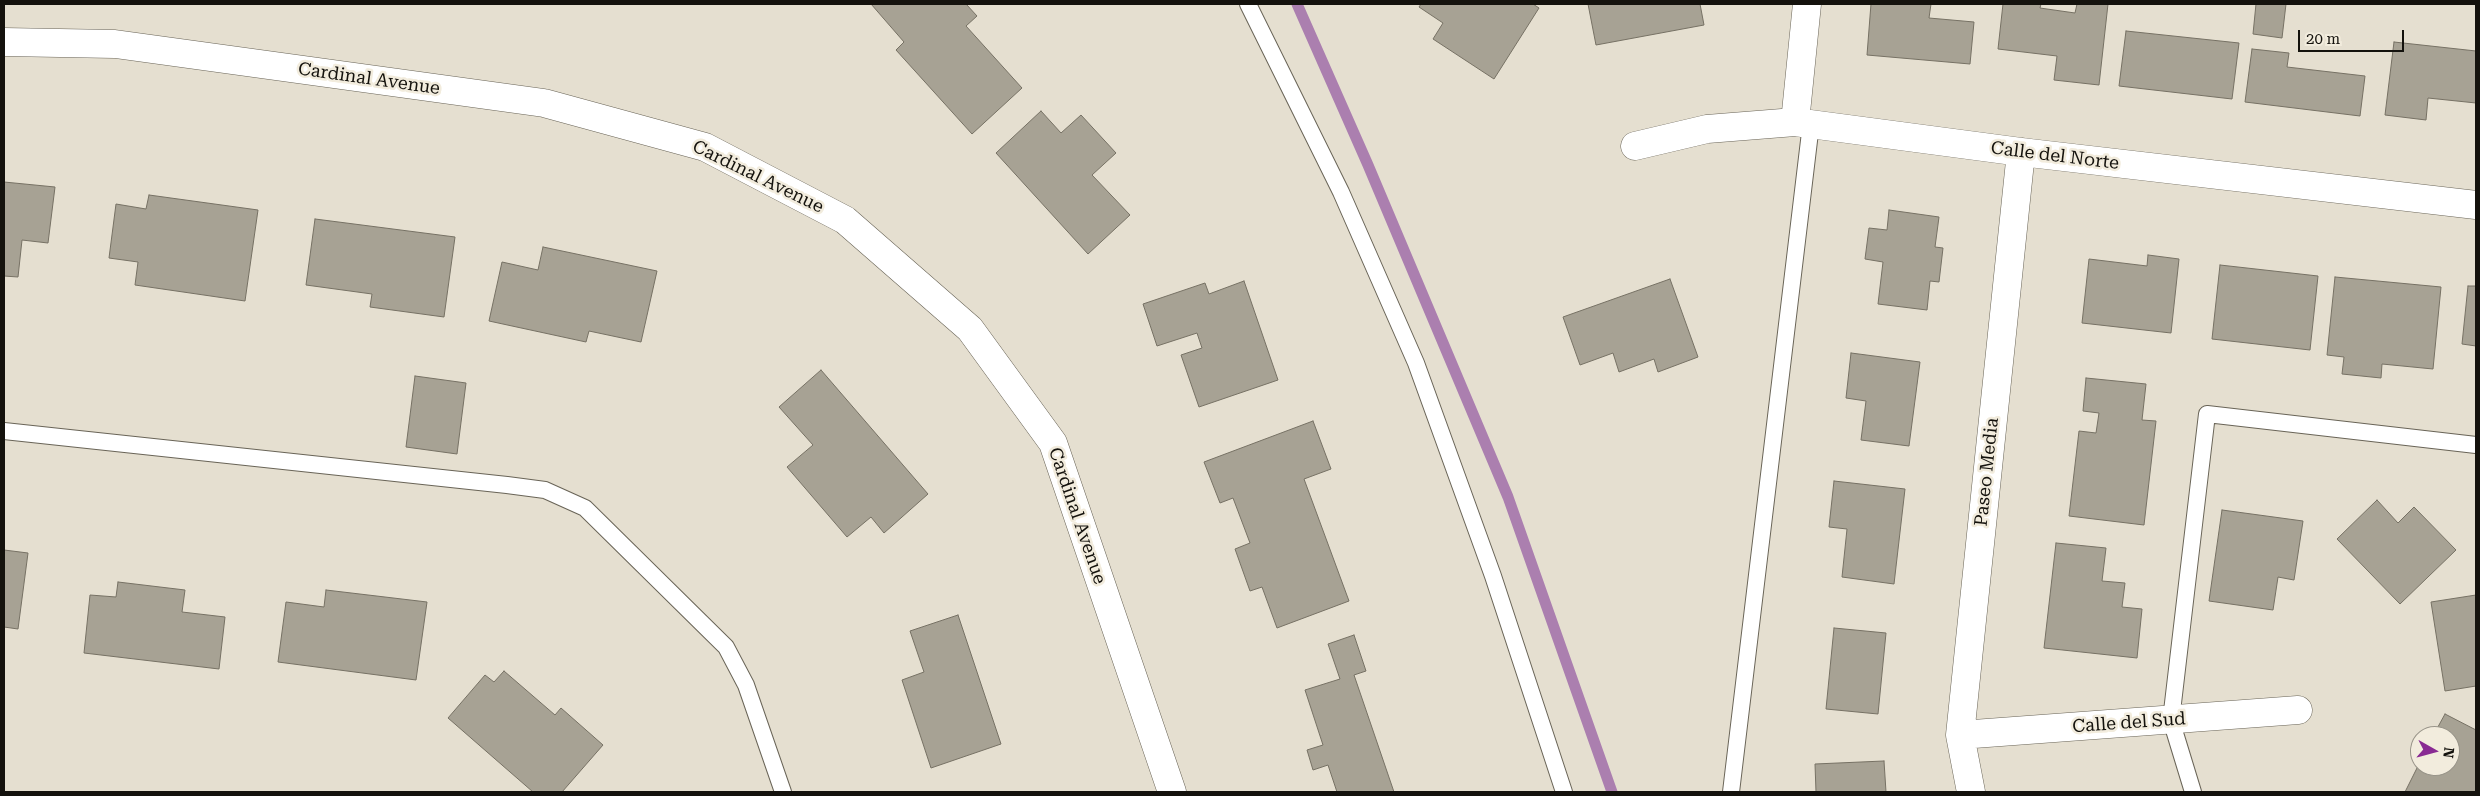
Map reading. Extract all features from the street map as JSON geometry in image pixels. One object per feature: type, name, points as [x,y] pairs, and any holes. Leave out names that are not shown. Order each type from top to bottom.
[{"type":"street","points":[[1803,123],[1807,4]]},
{"type":"street","name":"Cardinal Avenue","points":[[4,42],[115,44],[544,103],[704,147],[845,220],[970,329],[1053,444],[1172,792]]},
{"type":"street","name":"Calle del Norte","points":[[1634,146],[1707,129],[1803,123],[2021,152],[2476,205]]},
{"type":"street","name":"Paseo Media","points":[[1971,792],[1960,735],[2021,152]]},
{"type":"street","name":"Calle del Sud","points":[[1960,735],[2298,710]]},
{"type":"lane","points":[[1248,4],[1341,192],[1416,363],[1493,576],[1564,792]]},
{"type":"lane","points":[[1731,792],[1803,123]]},
{"type":"lane","points":[[2193,792],[2171,720],[2207,414],[2476,445]]},
{"type":"lane","points":[[4,431],[545,490],[585,508],[726,647],[746,685],[783,792]]},
{"type":"building","points":[[871,4],[966,4],[977,16],[966,26],[1022,88],[972,134],[896,50],[904,42]]},
{"type":"building","points":[[1421,4],[1533,4],[1539,8],[1494,79],[1433,39],[1443,23],[1419,7]]},
{"type":"building","points":[[1588,4],[1700,4],[1704,25],[1596,45]]},
{"type":"building","points":[[1871,4],[1931,4],[1929,18],[1974,22],[1970,64],[1867,55]]},
{"type":"building","points":[[2003,4],[2041,4],[2040,8],[2075,13],[2077,4],[2108,4],[2099,85],[2054,80],[2057,56],[1998,49]]},
{"type":"building","points":[[2256,4],[2286,4],[2282,38],[2253,34]]},
{"type":"building","points":[[2126,31],[2239,43],[2232,99],[2119,86]]},
{"type":"building","points":[[2394,42],[2476,51],[2476,103],[2428,98],[2426,120],[2385,115]]},
{"type":"building","points":[[2252,49],[2289,53],[2287,67],[2365,76],[2360,116],[2245,102]]},
{"type":"building","points":[[1041,111],[1061,133],[1081,115],[1116,153],[1092,175],[1130,215],[1088,254],[996,153]]},
{"type":"building","points":[[4,182],[55,187],[48,243],[22,240],[18,277],[4,276]]},
{"type":"building","points":[[149,195],[258,210],[245,301],[135,285],[138,262],[109,258],[116,204],[146,209]]},
{"type":"building","points":[[1889,210],[1939,217],[1935,247],[1943,248],[1939,282],[1930,281],[1927,310],[1878,304],[1883,262],[1865,259],[1869,228],[1887,230]]},
{"type":"building","points":[[315,219],[455,237],[444,317],[370,307],[372,294],[306,285]]},
{"type":"building","points":[[543,247],[657,271],[641,342],[589,331],[586,342],[489,321],[502,262],[538,270]]},
{"type":"building","points":[[2148,255],[2179,259],[2171,333],[2082,323],[2089,259],[2147,266]]},
{"type":"building","points":[[2220,265],[2318,276],[2310,350],[2212,339]]},
{"type":"building","points":[[2335,277],[2441,287],[2433,369],[2382,364],[2381,378],[2342,374],[2344,357],[2327,355]]},
{"type":"building","points":[[1670,279],[1698,357],[1658,372],[1654,359],[1619,372],[1613,353],[1580,365],[1563,317]]},
{"type":"building","points":[[1244,281],[1278,380],[1199,407],[1181,355],[1202,348],[1197,333],[1157,346],[1143,304],[1205,283],[1209,294]]},
{"type":"building","points":[[2468,286],[2476,286],[2476,346],[2462,344]]},
{"type":"building","points":[[1851,353],[1920,362],[1909,446],[1861,440],[1866,401],[1846,398]]},
{"type":"building","points":[[821,370],[928,494],[884,533],[871,517],[847,537],[787,467],[813,445],[779,407]]},
{"type":"building","points":[[415,376],[466,383],[457,454],[406,447]]},
{"type":"building","points":[[2086,378],[2146,384],[2142,420],[2156,421],[2144,525],[2069,516],[2079,431],[2096,433],[2099,413],[2083,411]]},
{"type":"building","points":[[1313,421],[1331,469],[1304,479],[1349,601],[1277,628],[1262,587],[1250,591],[1235,549],[1250,543],[1233,498],[1220,503],[1204,462]]},
{"type":"building","points":[[1834,481],[1905,489],[1894,584],[1842,577],[1847,529],[1829,527]]},
{"type":"building","points":[[2377,500],[2398,523],[2414,507],[2456,550],[2400,604],[2337,539]]},
{"type":"building","points":[[2222,510],[2303,521],[2294,580],[2278,577],[2273,610],[2209,601]]},
{"type":"building","points":[[2056,543],[2106,548],[2102,581],[2125,583],[2122,607],[2142,609],[2137,658],[2044,648]]},
{"type":"building","points":[[4,550],[28,553],[18,629],[4,627]]},
{"type":"building","points":[[118,582],[185,590],[182,612],[225,617],[219,669],[84,653],[90,595],[116,597]]},
{"type":"building","points":[[326,590],[427,602],[416,680],[278,662],[286,602],[324,607]]},
{"type":"building","points":[[2476,595],[2476,686],[2445,691],[2431,602]]},
{"type":"building","points":[[958,615],[1001,744],[931,768],[902,680],[924,672],[910,631]]},
{"type":"building","points":[[1834,628],[1886,633],[1878,714],[1826,709]]},
{"type":"building","points":[[1354,635],[1366,671],[1354,675],[1394,792],[1337,792],[1328,765],[1313,770],[1307,750],[1323,745],[1305,690],[1340,679],[1328,644]]},
{"type":"building","points":[[504,671],[555,715],[561,708],[603,745],[562,792],[533,792],[448,718],[485,675],[494,682]]},
{"type":"building","points":[[2445,714],[2476,730],[2476,792],[2405,792],[2413,776],[2460,776],[2460,726],[2438,726]]},
{"type":"building","points":[[1884,761],[1886,792],[1816,792],[1815,764]]},
{"type":"waterway","points":[[1297,4],[1368,165],[1508,497],[1612,792]]}]
